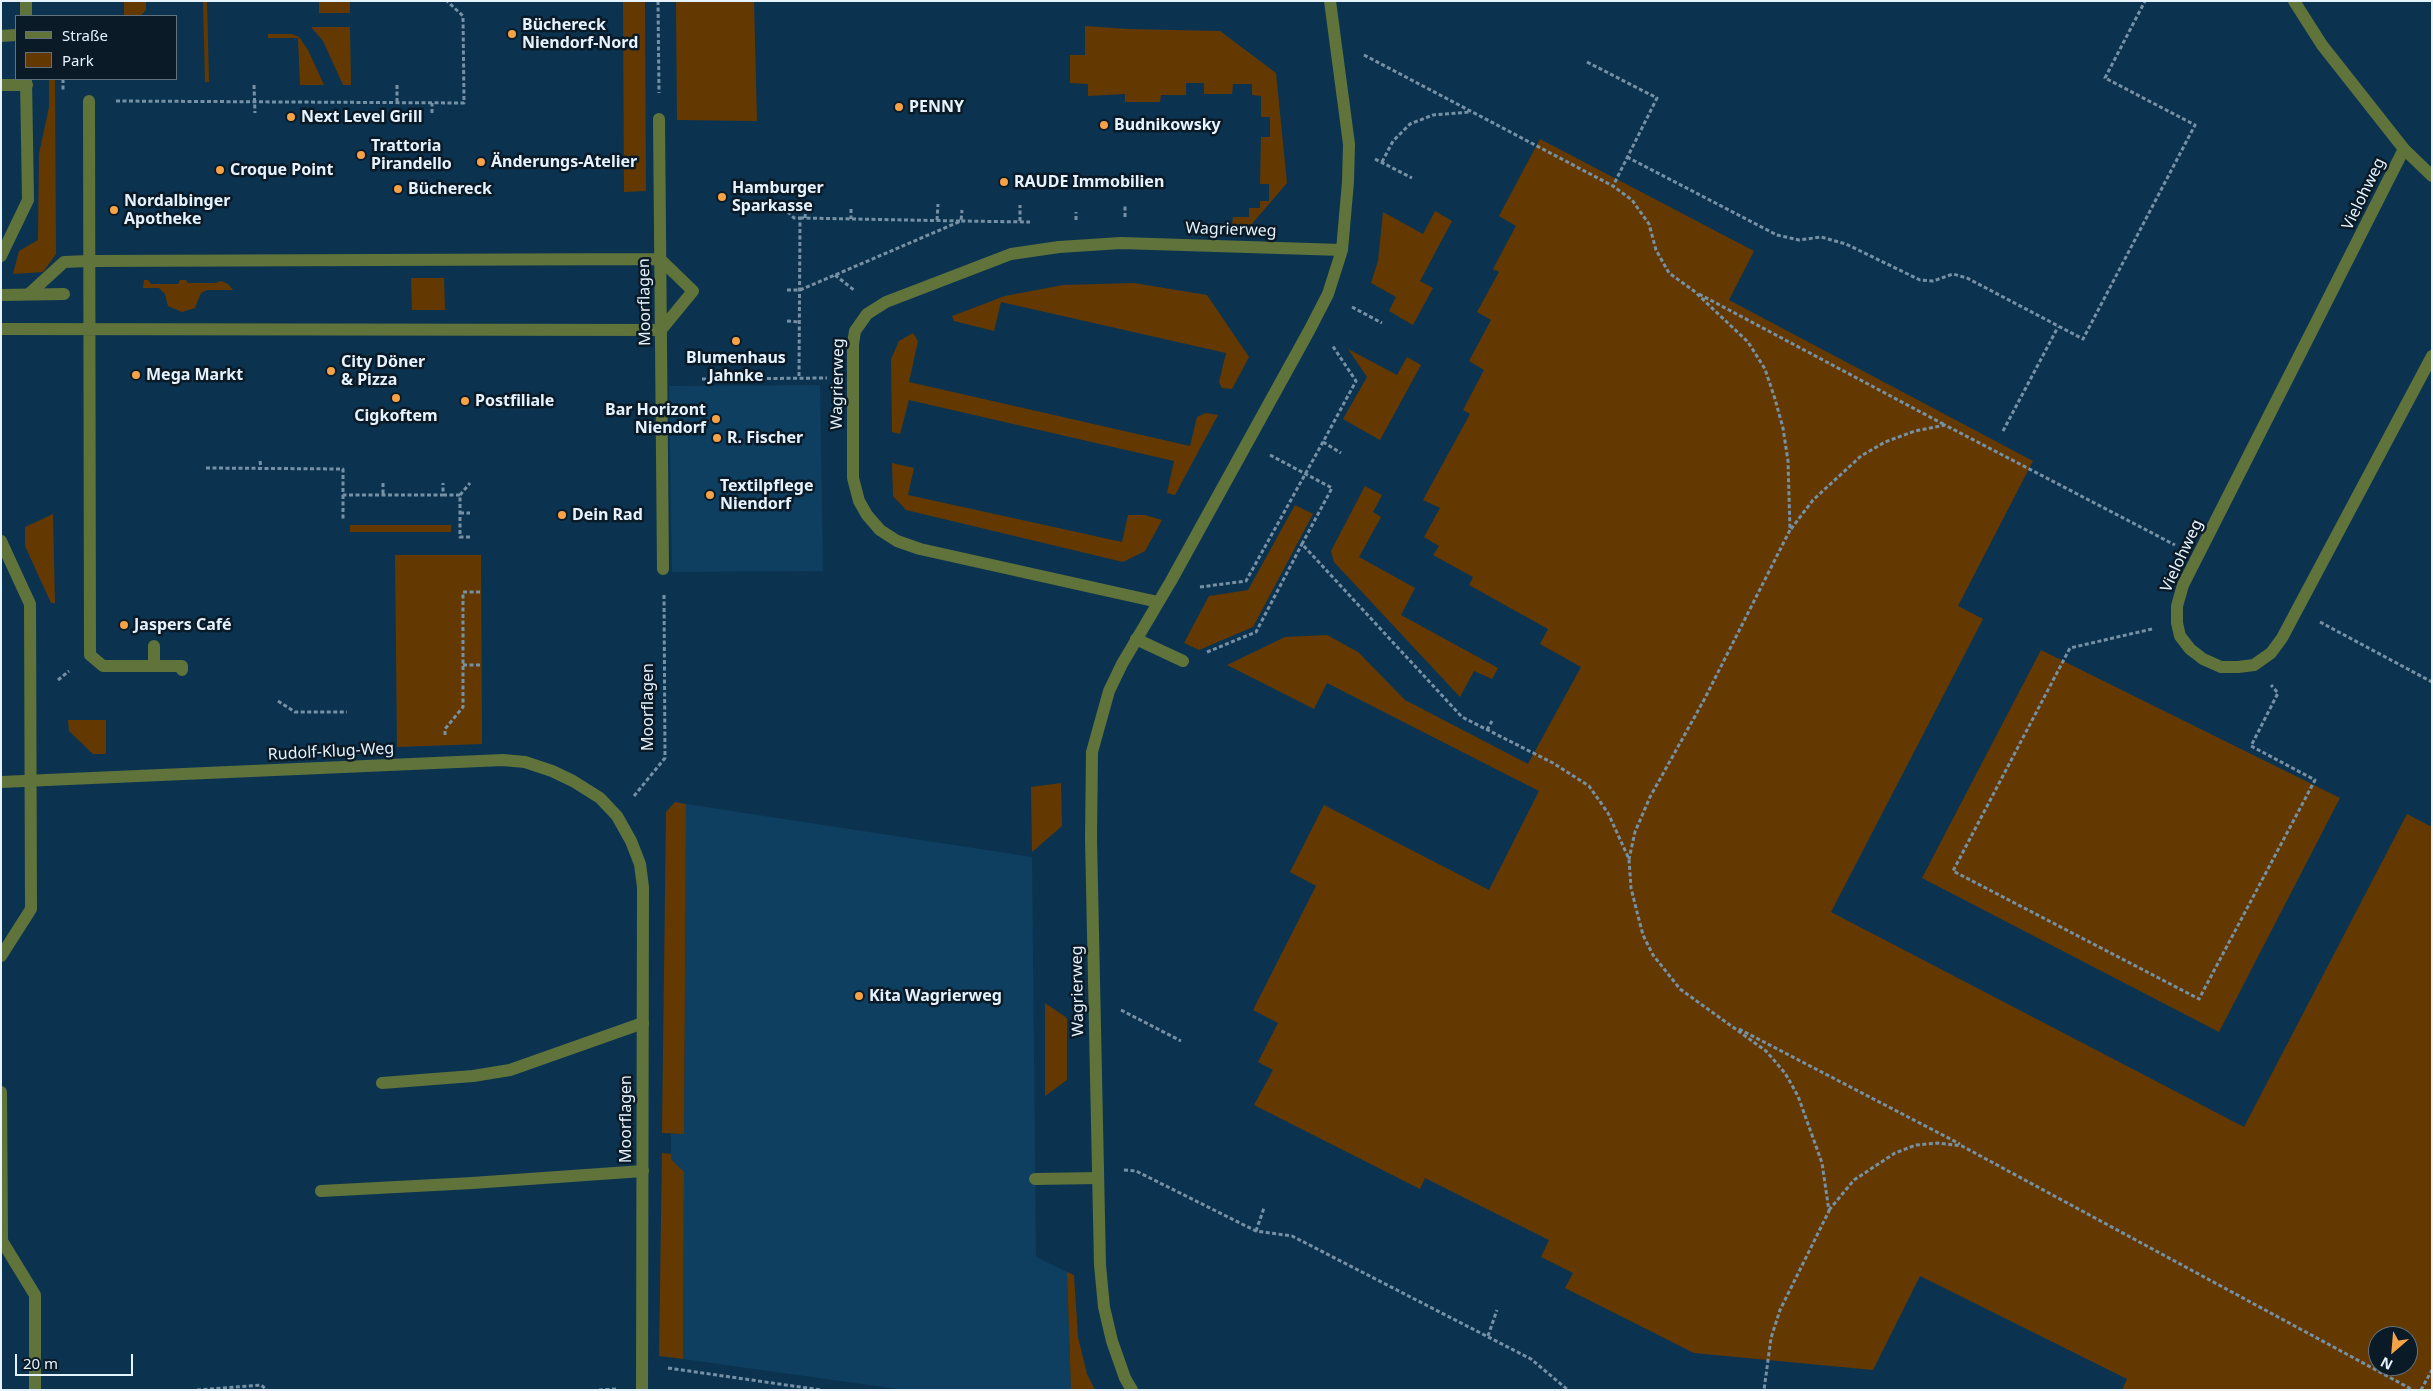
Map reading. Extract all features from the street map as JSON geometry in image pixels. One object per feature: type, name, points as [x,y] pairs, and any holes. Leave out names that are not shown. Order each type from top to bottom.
[{"type":"street","points":[[26,1],[26,15]]},
{"type":"street","name":"Wagrierweg","points":[[1132,1390],[1124,1378],[1112,1341],[1104,1307],[1100,1265],[1094,995],[1092,752],[1109,691],[1136,639],[1247,444],[1315,319],[1328,294],[1342,250],[1348,182],[1348,144],[1330,1]]},
{"type":"street","name":"Vielohweg","points":[[2294,1],[2322,45],[2404,149],[2432,176]]},
{"type":"street","points":[[1,36],[15,35]]},
{"type":"street","points":[[1,85],[26,82],[28,200],[1,256]]},
{"type":"street","points":[[89,101],[90,655],[103,666],[182,666],[182,670]]},
{"type":"street","name":"Moorflagen","points":[[659,119],[664,569]]},
{"type":"street","name":"Vielohweg","points":[[2254,665],[2221,666],[2203,659],[2190,649],[2180,636],[2177,623],[2179,599],[2197,556],[2404,149]]},
{"type":"street","name":"Wagrierweg","points":[[1161,597],[920,549],[898,541],[880,530],[867,516],[855,491],[853,478],[853,344],[855,331],[867,314],[886,302],[1011,254],[1059,247],[1120,243],[1342,250]]},
{"type":"street","points":[[1,329],[661,330],[693,291],[660,259],[64,262],[29,294]]},
{"type":"street","points":[[1,295],[64,294]]},
{"type":"street","points":[[2254,665],[2271,653],[2282,638],[2432,356]]},
{"type":"street","points":[[1,540],[30,604],[31,781],[31,909],[1,956]]},
{"type":"street","points":[[1136,639],[1183,661]]},
{"type":"street","points":[[154,646],[154,666]]},
{"type":"street","name":"Rudolf-Klug-Weg","points":[[1,782],[503,760],[525,762],[552,771],[573,781],[600,798],[617,816]]},
{"type":"street","name":"Moorflagen","points":[[617,816],[631,841],[640,864],[643,887],[642,1390]]},
{"type":"street","points":[[382,1083],[473,1076],[510,1070],[643,1023]]},
{"type":"street","points":[[1,1092],[2,1241],[35,1295],[35,1390]]},
{"type":"street","points":[[320,1191],[472,1184],[642,1171]]},
{"type":"street","points":[[1035,1179],[1098,1173]]},
{"type":"path","points":[[89,101],[464,103],[463,16],[447,1]]},
{"type":"path","points":[[658,1],[659,119]]},
{"type":"path","points":[[1627,157],[1777,235],[1799,240],[1821,237],[1846,244],[1920,280],[1933,281],[1953,274],[1967,278],[2083,340],[2195,125],[2105,78],[2145,1]]},
{"type":"path","points":[[1336,41],[1613,186],[1632,200],[1649,224],[1656,250],[1669,273],[1694,292],[1748,342],[1765,369],[1783,428],[1788,461],[1790,530]]},
{"type":"path","points":[[1587,62],[1657,98],[1613,186]]},
{"type":"path","points":[[254,85],[255,113]]},
{"type":"path","points":[[397,85],[397,103]]},
{"type":"path","points":[[432,103],[432,113]]},
{"type":"path","points":[[1382,162],[1393,141],[1410,124],[1434,114],[1454,111],[1471,112]]},
{"type":"path","points":[[1348,144],[1412,178]]},
{"type":"path","points":[[805,218],[806,202]]},
{"type":"path","points":[[937,220],[938,204]]},
{"type":"path","points":[[1020,205],[1020,221]]},
{"type":"path","points":[[782,207],[794,218],[961,221],[962,210]]},
{"type":"path","points":[[851,209],[851,219]]},
{"type":"path","points":[[799,378],[800,218]]},
{"type":"path","points":[[1694,292],[2197,556]]},
{"type":"path","points":[[1328,294],[1382,323]]},
{"type":"path","points":[[1161,597],[1246,581],[1356,380],[1315,319]]},
{"type":"path","points":[[787,321],[799,322]]},
{"type":"path","points":[[2004,431],[2058,327]]},
{"type":"path","points":[[702,379],[853,378]]},
{"type":"path","points":[[1829,1211],[1822,1162],[1798,1096],[1785,1073],[1766,1051],[1680,989],[1654,955],[1644,935],[1637,912],[1631,888],[1629,859],[1635,832],[1650,797],[1704,700],[1790,530],[1813,500],[1861,456],[1885,442],[1915,431],[1945,425]]},
{"type":"path","points":[[1322,442],[1341,453]]},
{"type":"path","points":[[1183,661],[1256,632],[1332,488],[1247,444]]},
{"type":"path","points":[[260,461],[261,468]]},
{"type":"path","points":[[206,468],[343,469],[343,520]]},
{"type":"path","points":[[443,482],[443,495]]},
{"type":"path","points":[[470,482],[460,495],[460,537],[470,537]]},
{"type":"path","points":[[383,483],[383,495]]},
{"type":"path","points":[[343,495],[460,495]]},
{"type":"path","points":[[460,513],[470,513]]},
{"type":"path","points":[[1302,544],[1462,717],[1553,762],[1589,786],[1608,813],[1629,859]]},
{"type":"path","name":"Moorflagen","points":[[617,816],[665,758],[664,569]]},
{"type":"path","points":[[445,738],[445,729],[463,707],[463,592],[481,592]]},
{"type":"path","points":[[2297,610],[2432,682]]},
{"type":"path","points":[[2177,623],[2070,648],[1953,871],[2199,999],[2315,780],[2251,746],[2278,693],[2254,665]]},
{"type":"path","points":[[463,665],[481,665]]},
{"type":"path","points":[[278,701],[295,712],[347,712]]},
{"type":"path","points":[[1487,730],[1492,721]]},
{"type":"path","points":[[1094,995],[1181,1041]]},
{"type":"path","points":[[1729,1024],[1962,1146],[2413,1390]]},
{"type":"path","points":[[1764,1390],[1770,1338],[1780,1310],[1829,1211],[1854,1180],[1895,1153],[1916,1145],[1938,1143],[1962,1146]]},
{"type":"path","points":[[1098,1173],[1136,1171],[1256,1232],[1292,1236],[1532,1359],[1568,1390]]},
{"type":"path","points":[[1256,1232],[1264,1208]]},
{"type":"path","points":[[1488,1336],[1497,1310]]},
{"type":"path","points":[[642,1367],[666,1368],[821,1390]]},
{"type":"path","points":[[2421,1390],[2432,1370]]},
{"type":"path","points":[[197,1390],[261,1385],[267,1390]]},
{"type":"shaded area","points":[[820,385],[823,571],[672,572],[669,386]]},
{"type":"shaded area","name":"Kita Wagrierweg","points":[[686,804],[1032,857],[1036,1257],[1067,1272],[1071,1390],[905,1390],[683,1359],[684,1172],[671,1159],[671,1134],[684,1134]]},
{"type":"green space","points":[[124,1],[146,1],[146,10],[141,15],[124,15]]},
{"type":"green space","points":[[203,1],[207,1],[209,82],[205,82]]},
{"type":"green space","points":[[319,1],[350,1],[350,13],[319,13]]},
{"type":"green space","points":[[623,1],[645,1],[646,191],[624,192]]},
{"type":"green space","points":[[754,1],[757,121],[677,120],[676,2]]},
{"type":"green space","points":[[1085,26],[1220,31],[1276,73],[1287,183],[1251,225],[1232,225],[1233,217],[1249,217],[1249,208],[1260,208],[1260,201],[1269,201],[1269,184],[1260,184],[1261,137],[1270,137],[1270,117],[1261,117],[1261,96],[1252,95],[1252,84],[1233,84],[1232,94],[1204,94],[1204,83],[1186,83],[1186,95],[1161,95],[1160,102],[1125,102],[1125,94],[1088,96],[1088,84],[1070,83],[1070,55],[1085,55]]},
{"type":"green space","points":[[311,27],[350,27],[351,85],[343,85],[323,41]]},
{"type":"green space","points":[[268,34],[292,34],[299,37],[308,50],[324,85],[300,85],[298,38],[268,38]]},
{"type":"green space","points":[[49,80],[55,80],[56,254],[43,272],[13,274],[19,251],[38,240],[39,154],[49,107]]},
{"type":"green space","points":[[1540,139],[1754,251],[1729,300],[2033,461],[1958,606],[1983,619],[1831,912],[2244,1127],[2407,814],[2432,827],[2432,1390],[2122,1390],[2127,1379],[1920,1276],[1873,1370],[1694,1353],[1565,1288],[1573,1273],[1541,1257],[1549,1240],[1425,1178],[1420,1189],[1254,1105],[1273,1070],[1258,1062],[1278,1023],[1253,1010],[1316,886],[1290,872],[1324,805],[1489,890],[1539,791],[1327,683],[1314,709],[1227,665],[1285,637],[1327,635],[1358,652],[1405,700],[1528,764],[1581,667],[1540,644],[1548,629],[1469,585],[1473,577],[1433,555],[1439,546],[1424,537],[1440,508],[1423,500],[1470,414],[1463,410],[1484,370],[1469,361],[1491,320],[1477,312],[1499,272],[1493,269],[1516,226],[1499,216]]},
{"type":"green space","points":[[1435,211],[1452,221],[1420,281],[1433,288],[1413,325],[1389,311],[1396,297],[1371,283],[1378,261],[1383,212],[1423,234]]},
{"type":"green space","points":[[411,278],[444,278],[445,310],[412,310]]},
{"type":"green space","points":[[144,280],[148,280],[151,284],[178,284],[180,280],[186,280],[188,283],[215,283],[221,281],[228,284],[233,290],[207,290],[201,293],[195,308],[182,312],[168,306],[165,294],[159,288],[143,288]]},
{"type":"green space","points":[[1134,283],[1207,295],[1249,357],[1232,389],[1222,388],[1219,382],[1226,353],[1001,302],[994,331],[954,321],[952,316],[1005,296],[1063,285]]},
{"type":"green space","points":[[913,333],[918,341],[909,382],[1190,446],[1197,417],[1206,413],[1218,415],[1175,495],[1167,493],[1174,461],[909,400],[900,434],[892,432],[891,359],[899,341]]},
{"type":"green space","points":[[1348,349],[1397,375],[1407,357],[1421,365],[1380,440],[1343,419],[1367,377]]},
{"type":"green space","points":[[892,463],[914,468],[908,495],[1122,542],[1128,515],[1145,515],[1162,520],[1145,551],[1123,562],[906,510],[893,496]]},
{"type":"green space","points":[[1365,486],[1382,495],[1373,512],[1381,517],[1359,557],[1415,588],[1401,615],[1498,668],[1492,679],[1474,671],[1460,697],[1334,562],[1331,551]]},
{"type":"green space","points":[[1295,505],[1313,514],[1253,627],[1199,650],[1184,643],[1209,596],[1248,590]]},
{"type":"green space","points":[[53,514],[55,603],[51,603],[25,546],[25,527]]},
{"type":"green space","points":[[350,525],[451,525],[451,532],[350,532]]},
{"type":"green space","points":[[395,555],[481,555],[482,744],[397,747]]},
{"type":"green space","points":[[2041,650],[2340,798],[2219,1032],[1922,878]]},
{"type":"green space","points":[[68,720],[106,720],[106,754],[93,754],[69,731]]},
{"type":"green space","points":[[1061,783],[1062,826],[1032,852],[1031,787]]},
{"type":"green space","points":[[675,802],[686,804],[684,1134],[662,1133],[666,812]]},
{"type":"green space","points":[[1045,1003],[1067,1018],[1067,1080],[1045,1096]]},
{"type":"green space","points":[[662,1153],[671,1154],[671,1159],[684,1172],[683,1359],[659,1356]]},
{"type":"green space","points":[[1067,1272],[1074,1275],[1078,1337],[1087,1374],[1095,1390],[1071,1390]]},
{"type":"place","name":"Büchereck Niendorf-Nord","points":[[512,34]]},
{"type":"place","name":"PENNY","points":[[899,107]]},
{"type":"place","name":"Next Level Grill","points":[[291,117]]},
{"type":"place","name":"Budnikowsky","points":[[1104,125]]},
{"type":"place","name":"Trattoria Pirandello","points":[[361,155]]},
{"type":"place","name":"Änderungs-Atelier","points":[[481,162]]},
{"type":"place","name":"Croque Point","points":[[220,170]]},
{"type":"place","name":"RAUDE Immobilien","points":[[1004,182]]},
{"type":"place","name":"Büchereck","points":[[398,189]]},
{"type":"place","name":"Hamburger Sparkasse","points":[[722,197]]},
{"type":"place","name":"Nordalbinger Apotheke","points":[[114,210]]},
{"type":"place","name":"Blumenhaus Jahnke","points":[[736,341]]},
{"type":"place","name":"City Döner & Pizza","points":[[331,371]]},
{"type":"place","name":"Mega Markt","points":[[136,375]]},
{"type":"place","name":"Cigkoftem","points":[[396,398]]},
{"type":"place","name":"Postfiliale","points":[[465,401]]},
{"type":"place","name":"Bar Horizont Niendorf","points":[[716,419]]},
{"type":"place","name":"R. Fischer","points":[[717,438]]},
{"type":"place","name":"Textilpflege Niendorf","points":[[710,495]]},
{"type":"place","name":"Dein Rad","points":[[562,515]]},
{"type":"place","name":"Jaspers Café","points":[[124,625]]},
{"type":"place","name":"Kita Wagrierweg","points":[[859,996]]}]
